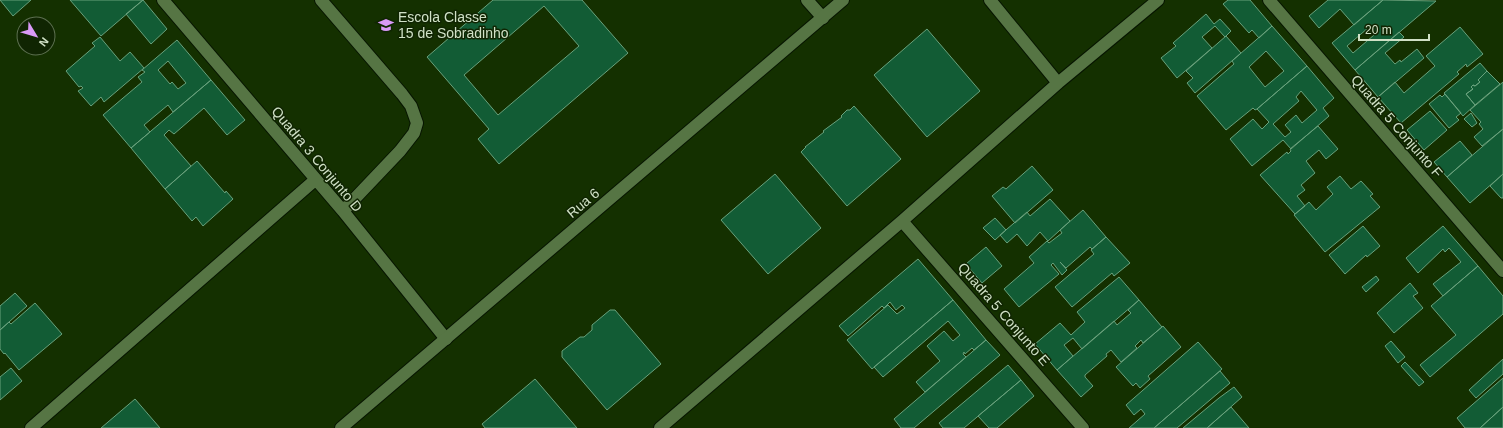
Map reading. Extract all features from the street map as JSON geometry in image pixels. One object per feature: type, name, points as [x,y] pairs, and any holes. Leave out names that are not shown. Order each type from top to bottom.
[{"type":"street","name":"Quadra 3 Conjunto D","points":[[163,0],[343,211],[446,339]]},
{"type":"street","points":[[320,0],[402,94],[411,106],[417,123],[414,133],[400,151],[343,211]]},
{"type":"street","points":[[807,0],[822,18]]},
{"type":"street","name":"Rua 6","points":[[341,428],[843,0]]},
{"type":"street","points":[[990,0],[1058,83]]},
{"type":"street","points":[[660,428],[902,221],[1058,83],[1158,0]]},
{"type":"street","name":"Quadra 5 Conjunto F","points":[[1269,0],[1503,271]]},
{"type":"street","points":[[31,428],[315,180]]},
{"type":"street","name":"Quadra 5 Conjunto E","points":[[902,221],[1083,428]]},
{"type":"building","points":[[0,0],[31,0],[13,16]]},
{"type":"building","points":[[70,0],[143,0],[101,36]]},
{"type":"building","points":[[143,0],[167,29],[151,44],[126,14]]},
{"type":"building","points":[[493,0],[582,0],[628,53],[499,164],[478,139],[489,129],[427,57]],"holes":[[[544,6],[579,46],[498,115],[464,75]]]},
{"type":"building","points":[[1228,0],[1250,0],[1272,26],[1259,38],[1252,30],[1249,33],[1223,4]]},
{"type":"building","points":[[1328,0],[1383,0],[1354,25],[1340,9],[1319,28],[1309,16]]},
{"type":"building","points":[[1383,0],[1436,1],[1355,70],[1332,43]],"holes":[[[1368,28],[1374,35],[1353,53],[1347,46]]]},
{"type":"building","points":[[1206,14],[1214,24],[1220,19],[1231,31],[1225,37],[1215,26],[1202,37],[1212,48],[1177,78],[1161,58],[1176,46],[1173,43]]},
{"type":"building","points":[[1272,26],[1307,66],[1257,109],[1255,110],[1253,108],[1226,130],[1197,96],[1234,64],[1232,61]],"holes":[[[1266,51],[1284,71],[1265,87],[1249,67]]]},
{"type":"building","points":[[1460,27],[1483,54],[1467,67],[1466,64],[1457,72],[1459,74],[1401,123],[1378,97],[1395,82],[1404,93],[1435,66],[1426,56]]},
{"type":"building","points":[[927,29],[980,91],[927,137],[874,75]]},
{"type":"building","points":[[1399,32],[1404,37],[1385,53],[1395,64],[1400,60],[1401,62],[1417,49],[1424,58],[1378,97],[1355,70]]},
{"type":"building","points":[[1226,36],[1241,53],[1195,93],[1187,83],[1193,78],[1186,71]]},
{"type":"building","points":[[100,37],[120,61],[130,52],[144,68],[104,102],[101,97],[91,106],[78,91],[83,88],[81,86],[79,87],[66,71],[95,46],[92,43]]},
{"type":"building","points":[[177,40],[211,80],[173,112],[168,105],[144,125],[150,132],[131,148],[103,115],[142,82],[138,77],[145,72],[142,70]],"holes":[[[168,61],[186,83],[178,89],[172,82],[170,84],[158,70]]]},
{"type":"building","points":[[1480,63],[1487,71],[1478,80],[1480,82],[1475,86],[1473,85],[1471,87],[1473,89],[1466,94],[1475,105],[1463,116],[1444,93]]},
{"type":"building","points":[[1307,66],[1334,98],[1323,108],[1329,116],[1291,149],[1283,140],[1252,166],[1230,139],[1253,119],[1262,129],[1269,122],[1257,109]],"holes":[[[1301,91],[1317,110],[1302,123],[1296,115],[1285,125],[1291,132],[1285,137],[1273,124],[1299,101],[1296,97]]]},
{"type":"building","points":[[1487,71],[1500,84],[1475,105],[1466,94],[1473,89],[1471,87],[1473,85],[1475,86],[1480,82],[1478,80]]},
{"type":"building","points":[[211,80],[245,120],[227,135],[204,108],[174,134],[169,130],[164,135],[191,166],[165,189],[131,148]]},
{"type":"building","points":[[1503,82],[1503,129],[1482,146],[1474,137],[1483,129],[1479,124],[1481,122],[1470,110]]},
{"type":"building","points":[[1445,94],[1461,113],[1456,117],[1459,120],[1449,128],[1429,104],[1440,95],[1442,97]]},
{"type":"building","points":[[854,106],[901,159],[847,206],[801,152],[824,132],[823,131],[842,117],[841,116],[847,110],[850,110]]},
{"type":"building","points":[[1430,111],[1447,130],[1424,150],[1407,130]]},
{"type":"building","points":[[1471,113],[1477,123],[1472,127],[1464,119]]},
{"type":"building","points":[[1318,126],[1338,149],[1326,159],[1319,150],[1306,161],[1315,173],[1301,185],[1305,190],[1297,196],[1305,206],[1295,214],[1260,175],[1287,152],[1288,154],[1291,151],[1290,149]]},
{"type":"building","points":[[1503,129],[1503,174],[1470,203],[1447,177]]},
{"type":"building","points":[[1460,141],[1472,155],[1447,177],[1434,162]]},
{"type":"building","points":[[197,161],[225,193],[226,191],[233,199],[203,226],[196,217],[192,221],[165,189]]},
{"type":"building","points":[[1032,166],[1053,190],[1015,223],[992,196],[1003,187],[1006,189]]},
{"type":"building","points":[[775,174],[821,228],[768,274],[721,220]]},
{"type":"building","points":[[1503,174],[1503,198],[1501,198],[1490,186]]},
{"type":"building","points":[[1340,176],[1351,189],[1361,181],[1373,194],[1370,196],[1380,207],[1325,252],[1294,215],[1309,202],[1316,210],[1333,194],[1327,187]]},
{"type":"building","points":[[1050,199],[1070,221],[1048,241],[1040,232],[1027,246],[1017,234],[1007,243],[1000,235],[1027,212],[1030,216]]},
{"type":"building","points":[[1083,210],[1106,237],[1092,249],[1090,247],[1066,268],[1060,262],[1067,270],[1062,275],[1053,263],[1051,265],[1059,274],[1019,307],[1004,289],[1034,263],[1029,257],[1047,241],[1049,243],[1062,233],[1060,230]]},
{"type":"building","points":[[995,218],[1006,230],[995,240],[983,228]]},
{"type":"building","points":[[1363,226],[1380,246],[1367,257],[1366,255],[1345,274],[1329,255]]},
{"type":"building","points":[[1443,226],[1478,266],[1443,296],[1433,284],[1461,262],[1449,248],[1445,252],[1443,249],[1418,273],[1406,258]]},
{"type":"building","points":[[1106,237],[1130,263],[1114,276],[1112,273],[1072,307],[1055,287],[1094,254],[1091,250]]},
{"type":"building","points":[[986,247],[1002,266],[982,283],[966,264]]},
{"type":"building","points":[[918,259],[953,300],[872,369],[847,340],[888,305],[897,314],[905,308],[902,305],[896,310],[890,302],[884,308],[882,306],[848,336],[839,326]]},
{"type":"building","points":[[1478,266],[1503,296],[1503,314],[1430,377],[1420,365],[1456,335],[1431,306]]},
{"type":"building","points":[[1376,276],[1379,280],[1366,292],[1362,287]]},
{"type":"building","points":[[1119,277],[1139,300],[1082,349],[1073,338],[1064,345],[1073,356],[1057,370],[1035,344],[1060,323],[1071,335],[1085,322],[1077,312]]},
{"type":"building","points":[[1410,283],[1418,293],[1413,296],[1423,308],[1394,333],[1377,313]]},
{"type":"building","points":[[15,293],[27,306],[0,330],[0,306]]},
{"type":"building","points":[[953,300],[986,340],[974,350],[972,348],[965,354],[964,352],[963,354],[966,357],[925,392],[916,382],[940,361],[927,346],[944,331],[953,341],[960,335],[948,321],[883,377],[874,367]]},
{"type":"building","points":[[1139,300],[1162,327],[1143,343],[1141,340],[1135,346],[1137,348],[1121,362],[1111,350],[1106,354],[1107,356],[1085,375],[1093,386],[1081,397],[1057,370],[1114,321],[1117,325],[1131,313],[1128,310]]},
{"type":"building","points":[[35,303],[62,334],[19,370],[0,349],[0,330],[9,322],[11,324]]},
{"type":"building","points":[[610,310],[615,310],[661,364],[607,410],[562,357],[562,351],[580,337],[584,337],[592,330],[592,325]]},
{"type":"building","points":[[1163,326],[1181,347],[1148,376],[1150,379],[1140,388],[1136,383],[1133,386],[1116,367]]},
{"type":"building","points":[[986,340],[1000,355],[914,428],[901,428],[894,419]]},
{"type":"building","points":[[1391,341],[1405,357],[1398,363],[1385,346]]},
{"type":"building","points":[[1198,342],[1222,369],[1154,428],[1129,428],[1145,414],[1141,409],[1134,415],[1126,405]]},
{"type":"building","points":[[1503,359],[1503,374],[1476,398],[1469,390]]},
{"type":"building","points":[[1405,362],[1424,382],[1419,386],[1401,366]]},
{"type":"building","points":[[1008,365],[1021,380],[964,428],[943,428],[939,423]]},
{"type":"building","points":[[11,368],[22,381],[0,400],[0,377]]},
{"type":"building","points":[[1220,371],[1230,383],[1177,428],[1154,428]]},
{"type":"building","points":[[1503,378],[1503,407],[1480,428],[1465,428],[1457,418]]},
{"type":"building","points":[[535,379],[577,428],[485,428],[482,424]]},
{"type":"building","points":[[1021,380],[1034,396],[997,428],[989,428],[978,416]]},
{"type":"building","points":[[1234,387],[1242,397],[1207,428],[1183,428],[1219,398]]},
{"type":"building","points":[[135,399],[160,428],[101,428]]},
{"type":"building","points":[[1231,407],[1249,428],[1207,428]]},
{"type":"building","points":[[1503,407],[1503,428],[1480,428]]},
{"type":"place","name":"Escola Classe 15 de Sobradinho","points":[[386,25]]}]
